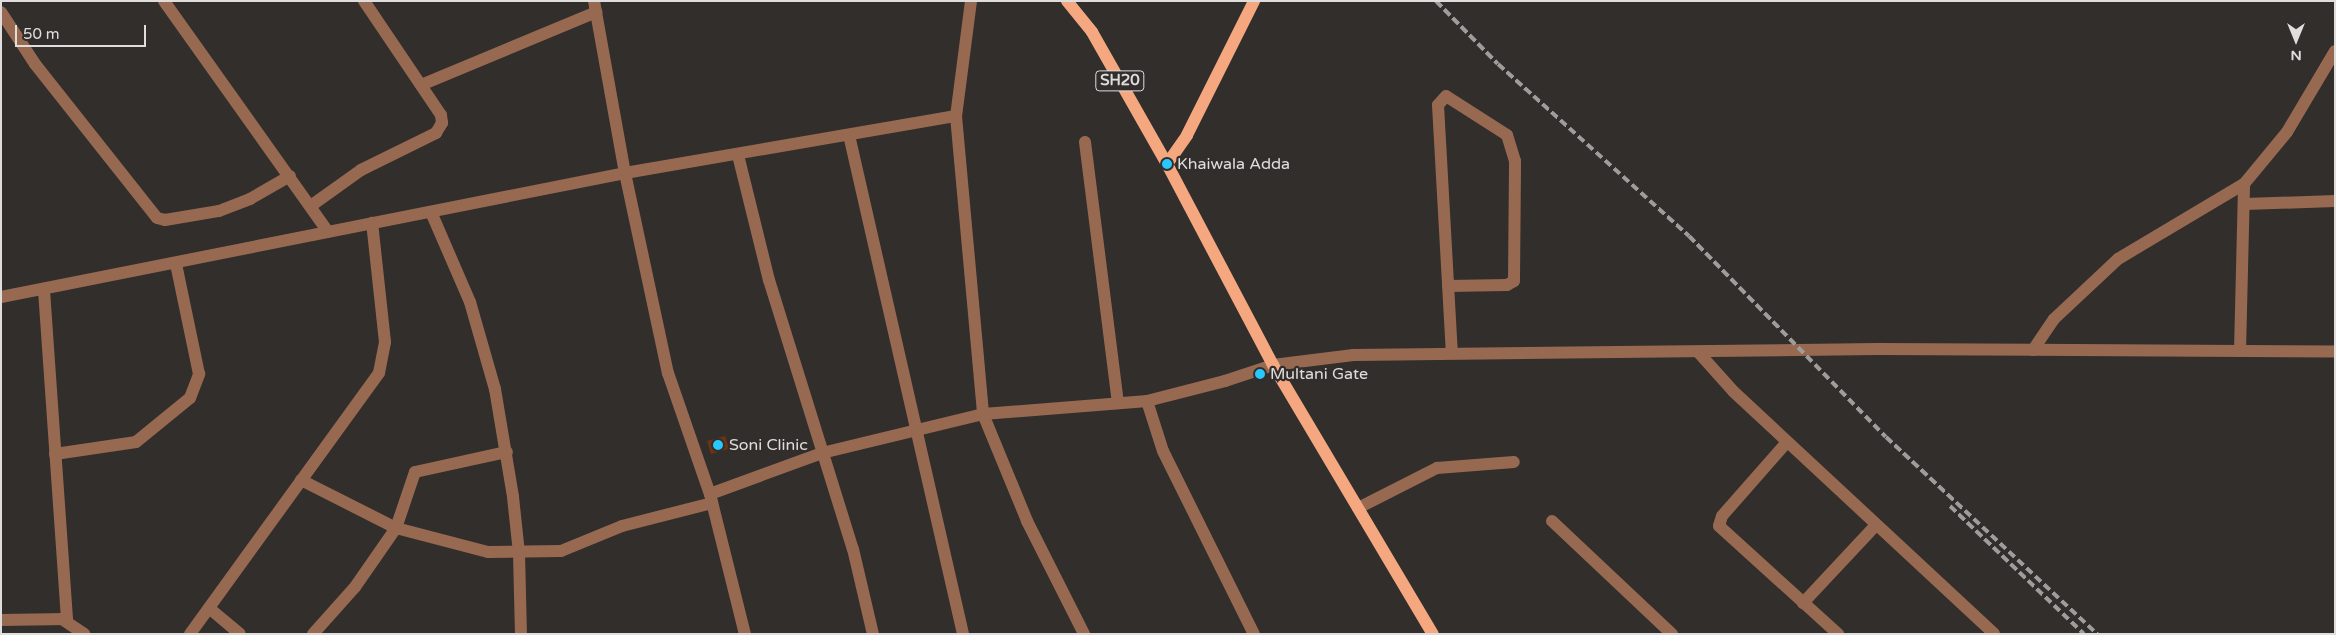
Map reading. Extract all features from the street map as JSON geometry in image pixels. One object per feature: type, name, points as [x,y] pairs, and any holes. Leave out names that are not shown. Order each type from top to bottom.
[{"type":"main road","name":"SH20","points":[[1067,1],[1092,32],[1167,164]]},
{"type":"main road","points":[[1254,1],[1187,135],[1167,164],[1273,365],[1433,634]]},
{"type":"street","points":[[164,1],[312,205],[328,232]]},
{"type":"street","points":[[312,205],[361,170],[440,129],[441,115],[364,1]]},
{"type":"street","points":[[971,1],[956,116],[983,414],[1027,521],[1084,634]]},
{"type":"street","points":[[421,85],[595,7],[625,173],[668,373],[711,499],[745,634]]},
{"type":"street","points":[[1,12],[35,64],[157,218],[170,220],[219,211],[250,199],[290,176]]},
{"type":"street","points":[[2033,350],[2054,319],[2118,259],[2244,184],[2286,132],[2335,51]]},
{"type":"street","points":[[1448,286],[1507,285],[1514,281],[1515,161],[1510,139],[1446,96],[1438,105],[1448,286],[1452,353]]},
{"type":"street","points":[[1,298],[625,173],[956,116]]},
{"type":"street","points":[[849,135],[963,634]]},
{"type":"street","points":[[1085,142],[1118,403]]},
{"type":"street","points":[[738,155],[769,280],[853,549],[873,634]]},
{"type":"street","points":[[2240,351],[2244,184]]},
{"type":"street","points":[[2245,204],[2335,201]]},
{"type":"street","points":[[431,212],[470,302],[495,389],[507,452],[519,552],[521,634]]},
{"type":"street","points":[[190,634],[371,386],[385,355],[372,223]]},
{"type":"street","points":[[56,454],[136,442],[190,398],[199,374],[176,264]]},
{"type":"street","points":[[1,620],[67,618],[44,290]]},
{"type":"street","points":[[301,480],[396,528],[473,550],[561,551],[622,526],[711,499],[822,453],[917,428],[983,414],[1147,401],[1225,382],[1273,365],[1353,355],[2033,350],[2335,352]]},
{"type":"street","points":[[1699,353],[1787,442],[1994,634]]},
{"type":"street","points":[[1147,401],[1163,451],[1254,634]]},
{"type":"street","points":[[1787,442],[1722,516],[1719,526],[1838,634]]},
{"type":"street","points":[[313,634],[355,587],[396,528],[410,480],[419,469],[507,452]]},
{"type":"street","points":[[1358,508],[1438,468],[1514,462]]},
{"type":"street","points":[[1552,521],[1665,632]]},
{"type":"street","points":[[1803,603],[1876,525]]},
{"type":"street","points":[[209,608],[240,634]]},
{"type":"street","points":[[62,619],[84,634]]},
{"type":"building","points":[[725,436],[729,449],[711,454],[707,441]]},
{"type":"railway","points":[[1436,1],[1498,64],[1689,236],[1886,437],[2097,634]]},
{"type":"railway","points":[[1950,506],[2084,634]]},
{"type":"place","name":"Khaiwala Adda","points":[[1167,164]]},
{"type":"place","name":"Multani Gate","points":[[1260,374]]},
{"type":"place","name":"Soni Clinic","points":[[718,445]]}]
